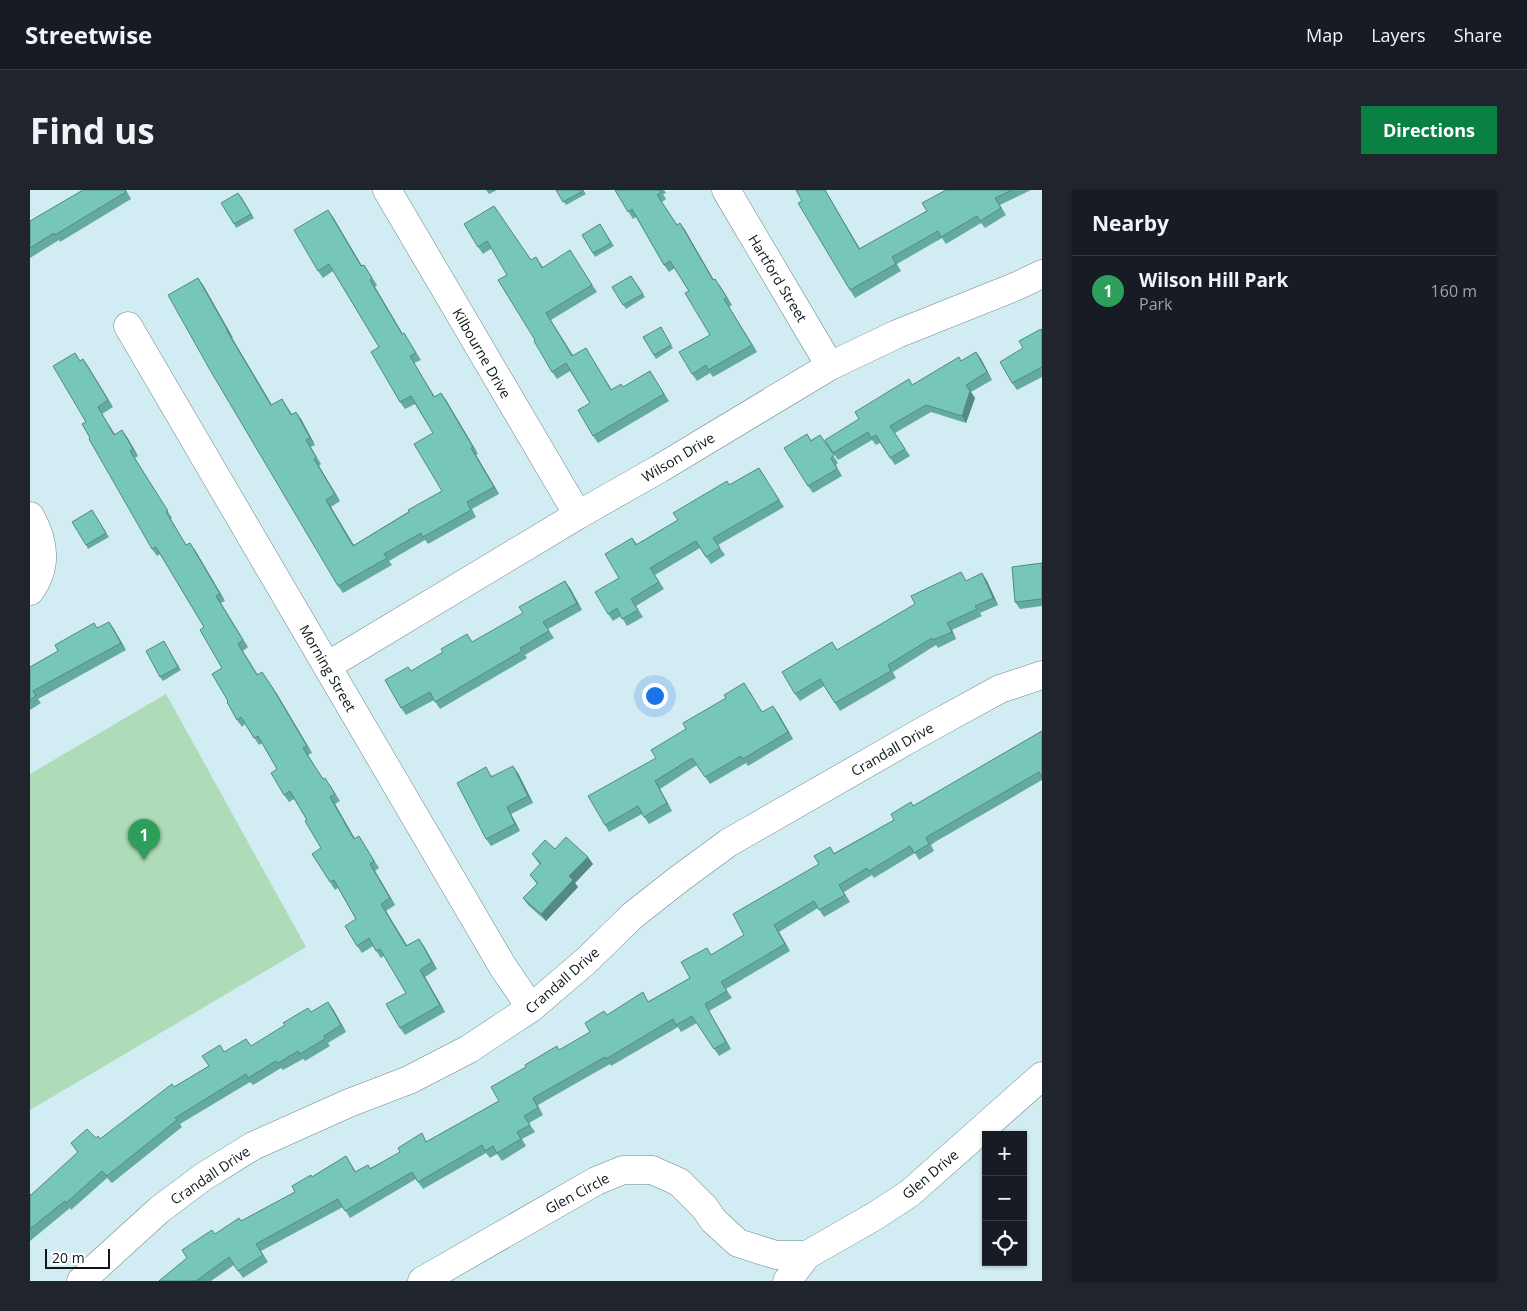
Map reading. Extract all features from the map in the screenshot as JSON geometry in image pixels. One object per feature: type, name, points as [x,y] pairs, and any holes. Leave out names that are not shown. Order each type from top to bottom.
[{"type":"street","name":"Kilbourne Drive","points":[[387,190],[578,515]]},
{"type":"street","name":"Hartford Street","points":[[726,190],[830,366]]},
{"type":"street","name":"Wilson Drive","points":[[327,666],[830,366],[896,334],[1017,286],[1042,274]]},
{"type":"street","name":"Morning Street","points":[[128,326],[503,967],[531,1008]]},
{"type":"street","points":[[30,516],[38,529],[43,554],[38,578],[30,592]]},
{"type":"street","name":"Crandall Drive","points":[[81,1281],[159,1210],[203,1177],[253,1146],[349,1103],[409,1080],[470,1049],[531,1008],[586,960],[632,916],[728,843],[1000,689],[1042,676]]},
{"type":"street","name":"Glen Drive","points":[[807,1256],[910,1193],[1042,1076]]},
{"type":"street","name":"Glen Circle","points":[[422,1281],[596,1181],[623,1170],[652,1170],[679,1182],[704,1207],[714,1221],[738,1243],[776,1255],[807,1256]]},
{"type":"street","points":[[787,1281],[807,1256]]},
{"type":"green space","points":[[166,694],[306,947],[30,1110],[30,774]]},
{"type":"building","points":[[83,190],[125,190],[126,192],[30,248],[30,221]]},
{"type":"building","points":[[556,190],[583,190],[583,191],[563,202]]},
{"type":"building","points":[[615,190],[660,190],[661,192],[657,195],[677,225],[680,223],[713,280],[715,279],[727,298],[724,299],[752,345],[708,370],[706,365],[692,374],[679,352],[710,335],[685,293],[689,291],[670,261],[664,265],[632,209],[628,212]]},
{"type":"building","points":[[796,190],[825,190],[859,249],[927,211],[922,203],[946,190],[1012,190],[995,198],[1001,208],[980,221],[977,216],[941,237],[938,231],[892,257],[896,264],[850,290],[798,203],[802,201]]},
{"type":"building","points":[[238,193],[251,214],[234,224],[221,203]]},
{"type":"building","points":[[494,206],[531,260],[536,257],[542,268],[570,250],[592,285],[546,313],[572,356],[586,348],[611,390],[621,384],[623,387],[650,371],[664,394],[593,436],[578,410],[590,403],[566,363],[552,372],[535,340],[498,280],[507,275],[487,241],[478,247],[464,224]]},
{"type":"building","points":[[328,210],[361,266],[364,265],[372,278],[370,280],[402,334],[404,333],[416,353],[410,356],[434,397],[441,393],[494,487],[467,502],[471,510],[423,537],[421,533],[384,554],[387,558],[338,586],[210,370],[168,295],[198,278],[271,405],[282,399],[291,415],[296,412],[310,438],[306,440],[316,457],[314,459],[335,494],[326,500],[353,546],[409,512],[408,510],[442,491],[414,444],[433,433],[411,396],[400,402],[371,352],[379,347],[329,264],[318,271],[294,230]]},
{"type":"building","points":[[600,224],[611,243],[593,253],[582,235]]},
{"type":"building","points":[[631,276],[643,294],[623,305],[612,287]]},
{"type":"building","points":[[661,327],[671,345],[654,355],[643,337]]},
{"type":"building","points":[[1041,329],[1042,367],[1012,383],[1000,362],[1023,348],[1019,341]]},
{"type":"building","points":[[976,352],[987,372],[966,385],[970,391],[962,416],[926,405],[890,426],[905,449],[890,458],[876,435],[871,438],[868,432],[833,453],[825,440],[859,419],[855,412],[909,379],[912,385],[959,357],[961,361]]},
{"type":"building","points":[[75,353],[80,361],[83,359],[108,400],[98,407],[114,435],[122,430],[133,449],[130,451],[168,511],[166,512],[186,545],[190,543],[220,594],[216,596],[243,640],[238,644],[257,675],[262,672],[272,687],[307,746],[303,748],[335,794],[330,797],[354,839],[359,836],[374,861],[370,864],[390,898],[381,904],[406,946],[419,939],[432,962],[420,970],[440,1005],[400,1028],[386,1004],[406,993],[380,949],[376,951],[369,938],[357,946],[345,926],[356,919],[334,880],[330,882],[312,854],[321,848],[305,821],[307,820],[290,791],[284,795],[271,773],[277,769],[258,736],[254,738],[241,717],[237,720],[212,674],[222,668],[200,630],[204,627],[156,547],[152,549],[89,439],[82,424],[86,422],[53,366]]},
{"type":"building","points":[[807,434],[811,441],[820,435],[834,455],[831,458],[837,469],[808,486],[784,448]]},
{"type":"building","points":[[759,468],[779,500],[713,538],[720,548],[706,557],[696,541],[650,568],[659,582],[631,599],[638,610],[622,619],[617,608],[608,614],[595,592],[619,578],[605,554],[632,538],[636,545],[678,520],[673,513],[727,481],[729,485]]},
{"type":"building","points":[[92,510],[106,533],[86,545],[72,522]]},
{"type":"building","points":[[1042,563],[1042,599],[1015,602],[1012,567]]},
{"type":"building","points":[[961,572],[966,581],[982,573],[993,598],[975,606],[977,609],[947,623],[952,632],[933,640],[932,638],[888,665],[891,671],[835,703],[820,679],[795,694],[782,672],[832,642],[837,650],[915,604],[911,596]]},
{"type":"building","points":[[565,581],[577,603],[543,622],[549,631],[520,648],[522,651],[435,702],[430,692],[401,708],[385,680],[408,667],[411,671],[443,652],[441,649],[467,634],[472,642],[523,613],[519,607]]},
{"type":"building","points":[[109,622],[121,643],[33,691],[36,696],[30,700],[30,667],[58,651],[55,645],[94,623],[97,628]]},
{"type":"building","points":[[164,641],[178,667],[160,677],[146,651]]},
{"type":"building","points":[[744,683],[762,712],[773,706],[788,732],[743,759],[741,756],[705,777],[692,758],[655,781],[667,803],[644,817],[638,806],[605,825],[588,796],[656,758],[651,750],[686,729],[683,723],[726,698],[724,695]]},
{"type":"building","points":[[1042,731],[1042,778],[1039,772],[930,835],[926,838],[929,844],[914,853],[910,846],[869,871],[867,868],[839,885],[845,895],[819,910],[814,901],[774,925],[785,944],[721,982],[727,991],[705,1004],[726,1042],[714,1049],[692,1016],[676,1025],[673,1019],[606,1059],[605,1057],[533,1098],[538,1108],[524,1116],[530,1125],[517,1132],[521,1139],[497,1153],[493,1146],[485,1151],[482,1145],[418,1182],[412,1172],[345,1211],[338,1199],[256,1244],[263,1255],[238,1271],[229,1257],[196,1281],[159,1281],[187,1258],[182,1250],[212,1230],[215,1234],[239,1218],[241,1221],[295,1192],[292,1186],[311,1175],[312,1177],[346,1156],[355,1172],[368,1165],[370,1169],[400,1152],[398,1148],[422,1133],[426,1142],[499,1101],[491,1087],[557,1046],[559,1050],[590,1032],[585,1023],[604,1011],[607,1015],[643,992],[648,1002],[690,978],[681,962],[707,948],[711,955],[744,935],[733,914],[819,864],[814,856],[830,847],[834,854],[894,820],[891,814],[911,802],[913,806]]},
{"type":"building","points":[[513,766],[528,796],[507,807],[515,824],[486,839],[457,783],[486,767],[491,777]]},
{"type":"building","points":[[566,837],[588,857],[569,876],[573,880],[541,914],[523,898],[538,883],[530,875],[541,863],[532,854],[545,840],[555,849]]},
{"type":"building","points":[[328,1002],[341,1025],[324,1036],[325,1039],[300,1054],[298,1051],[278,1063],[276,1061],[248,1078],[246,1074],[175,1118],[177,1120],[107,1176],[102,1171],[66,1203],[65,1201],[30,1229],[30,1194],[78,1152],[71,1143],[87,1129],[96,1138],[98,1136],[100,1139],[172,1084],[174,1087],[209,1066],[202,1056],[220,1045],[224,1052],[246,1039],[251,1046],[308,1008],[311,1012]]},
{"type":"place","name":"Wilson Hill Park","points":[[144,860]]}]
